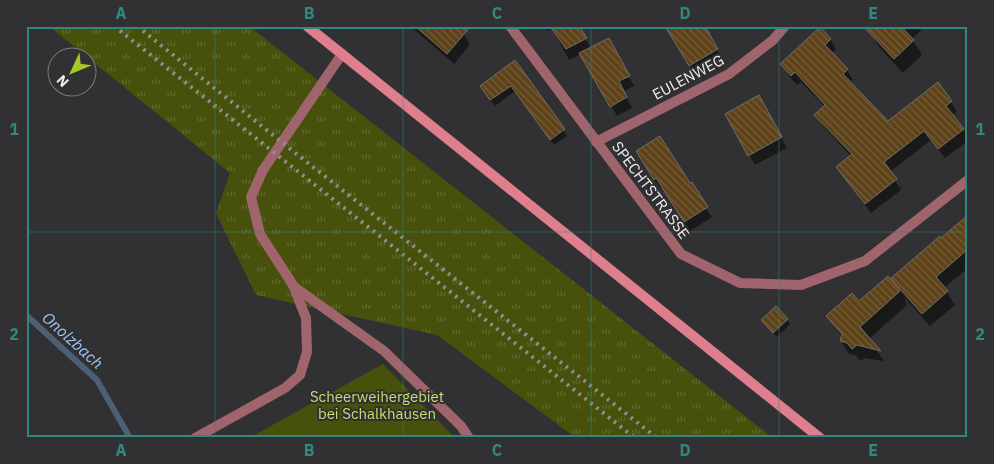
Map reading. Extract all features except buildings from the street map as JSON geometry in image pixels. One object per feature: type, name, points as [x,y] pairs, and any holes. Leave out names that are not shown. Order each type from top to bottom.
[{"type":"main road","points":[[307,26],[820,438]]},
{"type":"street","name":"SPECHTSTRASSE","points":[[510,26],[681,254],[740,283],[801,285],[865,261],[968,180]]},
{"type":"street","name":"EULENWEG","points":[[596,142],[729,74],[773,40],[785,26]]},
{"type":"street","points":[[195,438],[285,388],[300,375],[307,352],[306,318],[292,285],[260,234],[251,198],[263,170],[342,54]]},
{"type":"street","points":[[292,285],[384,351],[461,426],[469,438]]},
{"type":"green space","points":[[49,26],[249,26],[773,438],[576,438],[437,335],[256,295],[216,213],[230,173],[98,66],[98,48],[76,48]]},
{"type":"green space","name":"Scheerweihergebiet bei Schalkhausen","points":[[383,364],[455,438],[249,438]]},
{"type":"waterway","name":"Onolzbach","points":[[26,315],[97,380],[130,438]]},
{"type":"railway","points":[[114,26],[635,438]]},
{"type":"railway","points":[[137,26],[657,438]]}]
